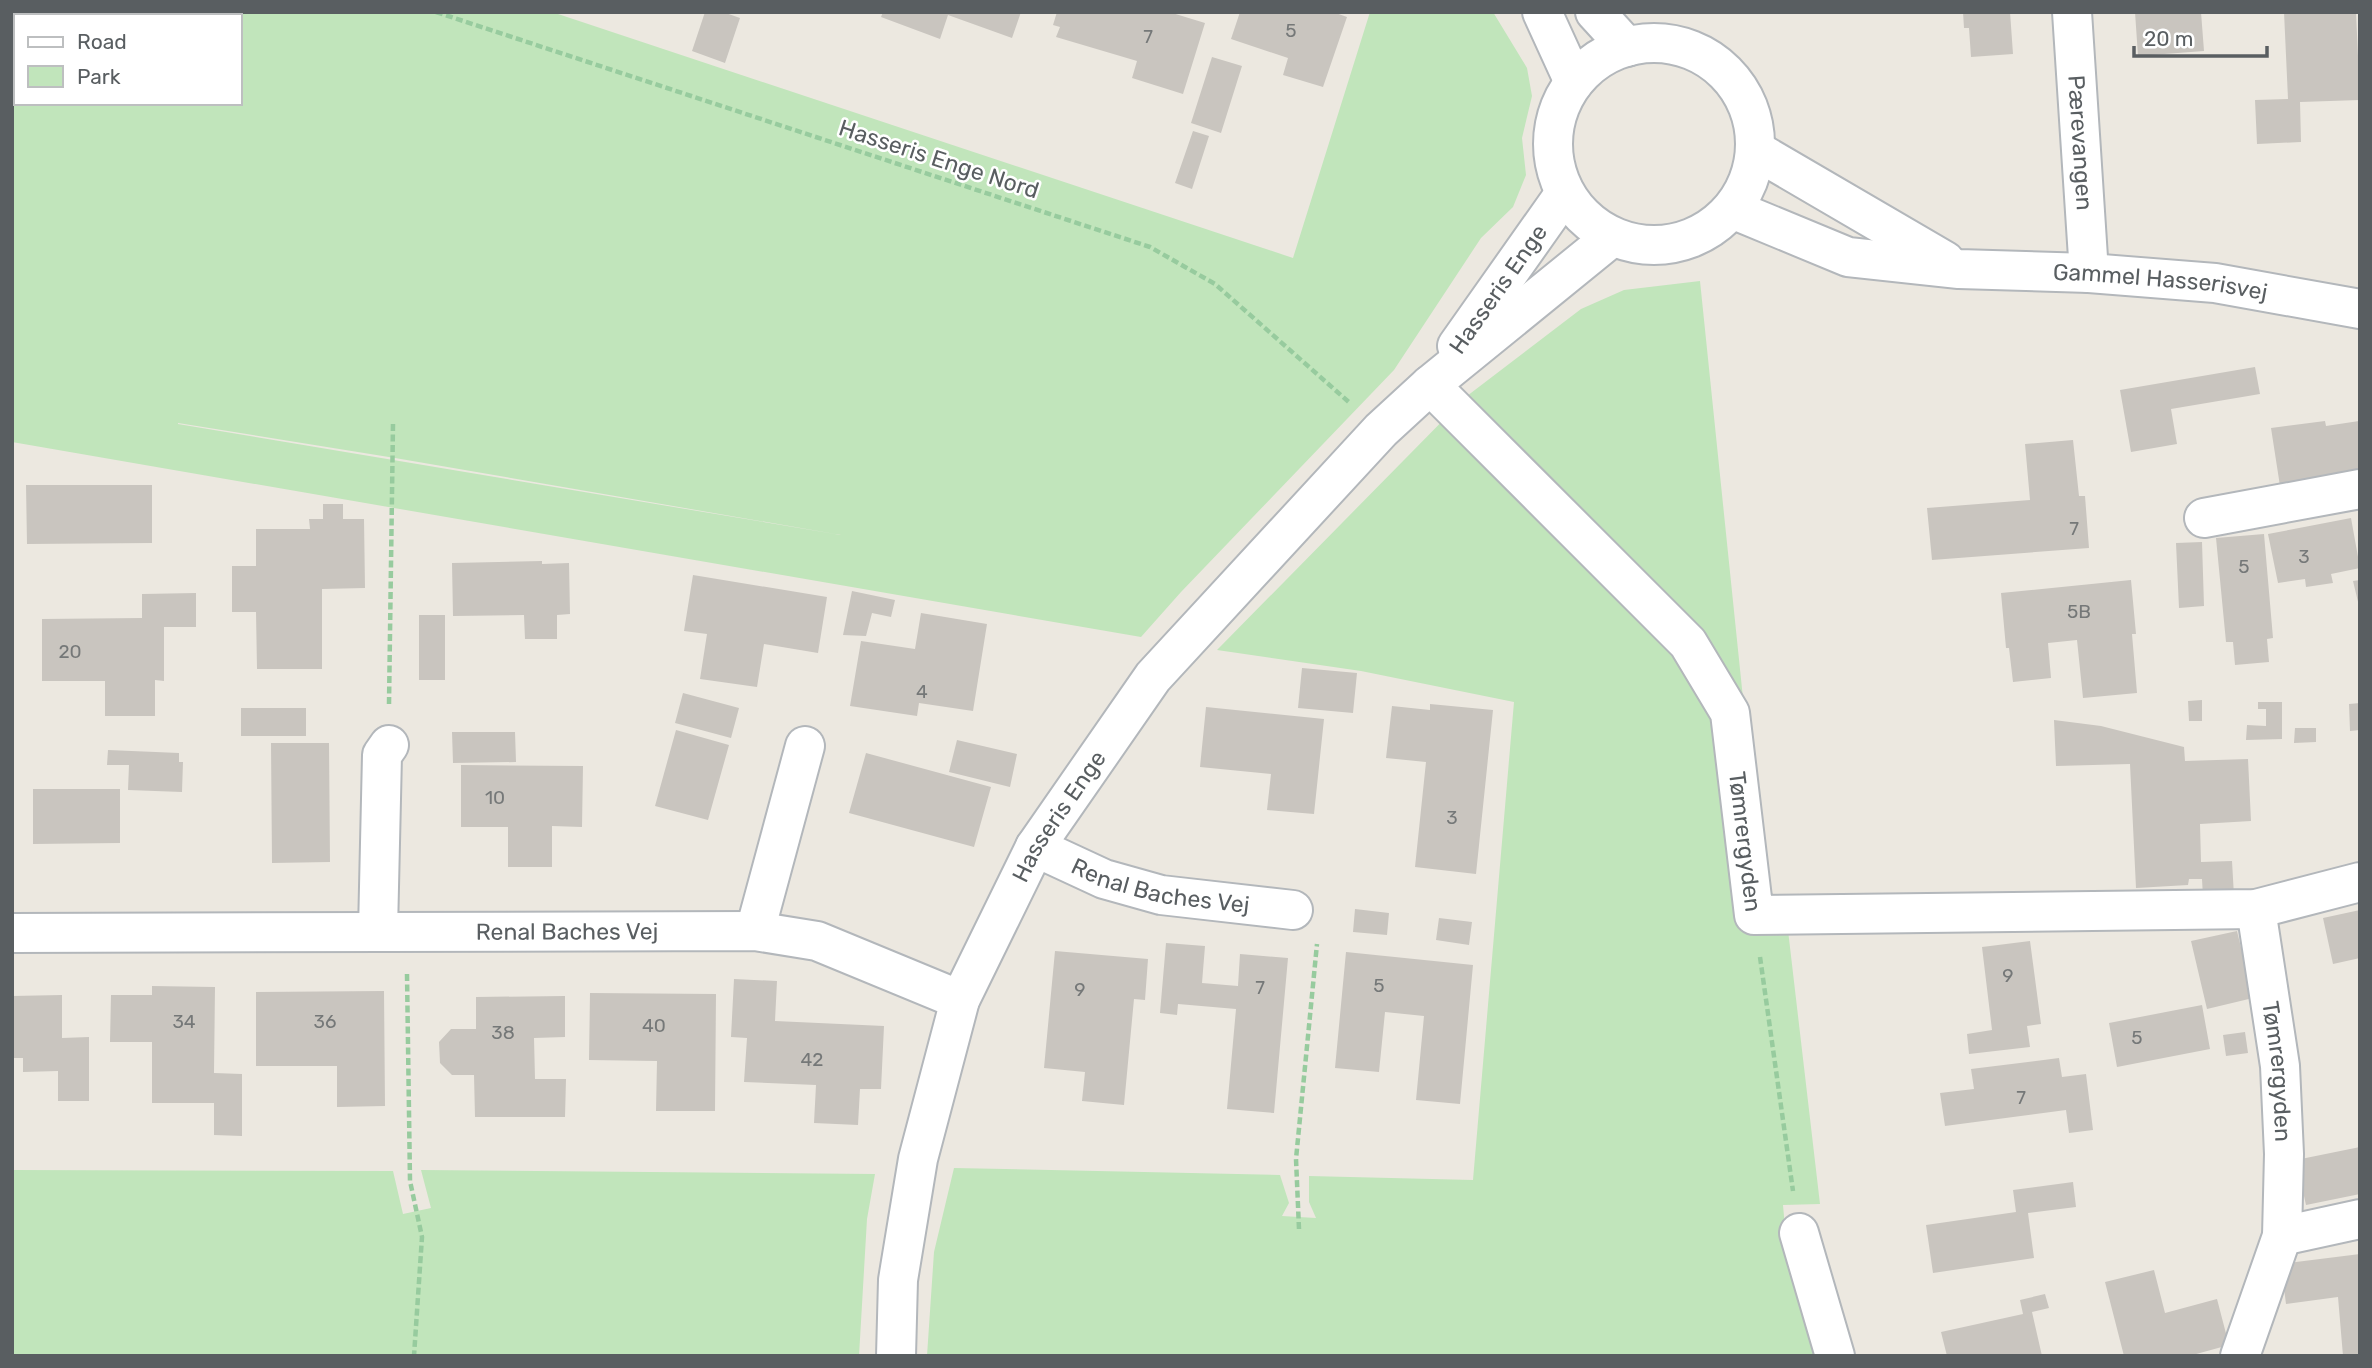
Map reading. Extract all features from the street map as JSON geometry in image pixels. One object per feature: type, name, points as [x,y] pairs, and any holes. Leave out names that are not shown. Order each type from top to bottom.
[{"type":"street","points":[[1542,12],[1574,82]]},
{"type":"street","points":[[1595,12],[1627,47]]},
{"type":"street","name":"Pærevangen","points":[[2072,12],[2089,273]]},
{"type":"street","points":[[1659,43],[1690,50],[1718,65],[1740,89],[1752,119],[1755,150],[1748,182],[1732,209],[1707,230],[1676,243],[1644,245],[1612,237],[1585,218],[1565,193],[1555,166],[1553,136],[1560,107],[1574,82],[1598,60],[1627,47],[1659,43]]},
{"type":"street","name":"Gammel Hasserisvej","points":[[1755,150],[1959,269]]},
{"type":"street","name":"Hasseris Enge","points":[[1430,385],[1565,193]]},
{"type":"street","name":"Gammel Hasserisvej","points":[[1732,209],[1848,257],[1959,269],[2089,273],[2215,283],[2360,309]]},
{"type":"street","name":"Hasseris Enge","points":[[896,1356],[898,1280],[918,1160],[960,1000],[1035,847],[1153,677],[1381,430],[1430,385],[1612,237]]},
{"type":"street","name":"Tømrergyden","points":[[1430,385],[1688,643],[1730,713],[1755,915],[2256,909],[2360,882]]},
{"type":"street","points":[[2204,517],[2360,489]]},
{"type":"street","points":[[389,745],[382,755],[392,932]]},
{"type":"street","points":[[755,931],[805,746]]},
{"type":"street","name":"Renal Baches Vej","points":[[1035,847],[1104,879],[1161,895],[1293,910]]},
{"type":"street","name":"Tømrergyden","points":[[2240,1356],[2282,1236],[2284,1154],[2280,1066],[2256,909]]},
{"type":"street","name":"Renal Baches Vej","points":[[12,933],[755,931],[817,941],[960,1000]]},
{"type":"street","points":[[2282,1236],[2360,1219]]},
{"type":"street","points":[[1799,1233],[1835,1356]]},
{"type":"path","name":"Hasseris Enge Nord","points":[[436,12],[1150,247],[1214,284],[1381,430]]},
{"type":"path","points":[[389,745],[393,424]]},
{"type":"path","points":[[1293,910],[1318,930],[1296,1159],[1299,1229]]},
{"type":"path","points":[[1755,915],[1799,1233]]},
{"type":"path","points":[[392,932],[410,1181],[422,1237],[414,1356]]},
{"type":"green space","points":[[12,12],[552,12],[1293,258],[1370,12],[1493,12],[1527,68],[1532,96],[1522,138],[1526,175],[1513,207],[1481,238],[1394,370],[1141,637],[12,442]],"holes":[[[178,423],[395,458],[841,535]]]},
{"type":"green space","points":[[1700,281],[1761,873],[1772,895],[1784,896],[1820,1204],[1783,1205],[1785,1228],[1821,1356],[927,1356],[934,1252],[954,1168],[1280,1175],[1289,1203],[1282,1216],[1316,1218],[1309,1202],[1309,1176],[1473,1180],[1514,702],[1361,671],[1217,650],[1467,396],[1581,309],[1624,290]]},
{"type":"green space","points":[[12,1170],[393,1171],[403,1214],[431,1208],[421,1170],[875,1174],[867,1219],[859,1356],[12,1356]]},
{"type":"building","points":[[705,12],[723,12],[740,18],[725,63],[692,51]]},
{"type":"building","points":[[883,12],[1021,12],[1012,38],[948,15],[940,39],[881,17]]},
{"type":"building","points":[[1057,12],[1169,12],[1205,23],[1183,94],[1132,78],[1137,61],[1056,37],[1060,27],[1053,25]]},
{"type":"building","points":[[1240,12],[1333,12],[1347,17],[1323,87],[1283,75],[1288,58],[1231,39]]},
{"type":"building","points":[[1963,12],[2010,12],[2013,54],[1971,57],[1969,28],[1964,28]]},
{"type":"building","points":[[2135,12],[2201,12],[2204,51],[2138,56]]},
{"type":"building","points":[[2284,12],[2356,12],[2360,100],[2300,102],[2301,142],[2257,144],[2255,100],[2288,99]]},
{"type":"building","points":[[1212,57],[1242,66],[1221,133],[1191,123]]},
{"type":"building","points":[[1193,131],[1209,136],[1192,189],[1175,183]]},
{"type":"building","points":[[2255,367],[2260,394],[2171,409],[2177,444],[2131,452],[2120,390]]},
{"type":"building","points":[[2325,421],[2326,426],[2359,421],[2360,478],[2280,486],[2271,428]]},
{"type":"building","points":[[2073,440],[2079,496],[2085,496],[2089,548],[1932,560],[1927,508],[2030,500],[2025,444]]},
{"type":"building","points":[[26,485],[152,485],[152,543],[27,544]]},
{"type":"building","points":[[323,504],[343,504],[343,519],[364,519],[365,588],[322,589],[322,669],[257,669],[256,612],[232,612],[232,566],[256,566],[256,529],[310,529],[309,519],[323,519]]},
{"type":"building","points":[[2351,518],[2360,568],[2331,574],[2333,583],[2306,587],[2305,579],[2278,583],[2268,534]]},
{"type":"building","points":[[2264,534],[2273,638],[2267,639],[2269,662],[2235,665],[2233,642],[2226,642],[2216,538]]},
{"type":"building","points":[[2202,542],[2204,606],[2179,608],[2176,543]]},
{"type":"building","points":[[542,561],[542,564],[569,563],[570,614],[557,615],[557,639],[525,639],[524,615],[453,616],[452,563]]},
{"type":"building","points":[[693,575],[827,597],[818,653],[764,644],[757,687],[700,679],[707,634],[684,631]]},
{"type":"building","points":[[2131,580],[2136,634],[2132,634],[2137,693],[2083,698],[2077,640],[2048,643],[2051,678],[2013,682],[2009,648],[2006,648],[2001,593]]},
{"type":"building","points":[[2360,580],[2360,606],[2359,606],[2353,581]]},
{"type":"building","points":[[852,591],[895,600],[891,617],[872,613],[866,636],[843,635]]},
{"type":"building","points":[[196,593],[196,627],[164,627],[164,681],[155,680],[155,716],[105,716],[105,681],[42,681],[42,619],[142,618],[142,594]]},
{"type":"building","points":[[921,613],[987,624],[973,711],[919,703],[917,716],[850,706],[861,641],[915,649]]},
{"type":"building","points":[[419,615],[445,615],[445,680],[419,680]]},
{"type":"building","points":[[1302,668],[1357,673],[1353,713],[1298,708]]},
{"type":"building","points":[[683,693],[739,708],[731,738],[675,723]]},
{"type":"building","points":[[2202,700],[2202,721],[2189,721],[2188,701]]},
{"type":"building","points":[[2258,702],[2282,702],[2282,739],[2246,740],[2247,725],[2266,726],[2266,709],[2258,709]]},
{"type":"building","points":[[2360,703],[2360,730],[2350,731],[2349,704]]},
{"type":"building","points":[[1430,704],[1493,710],[1476,874],[1415,867],[1426,762],[1386,758],[1392,706],[1430,710]]},
{"type":"building","points":[[1206,707],[1324,719],[1314,814],[1267,810],[1271,774],[1200,767]]},
{"type":"building","points":[[241,708],[306,708],[306,736],[241,736]]},
{"type":"building","points":[[2054,720],[2101,726],[2184,747],[2185,761],[2248,759],[2251,821],[2200,824],[2201,862],[2232,861],[2234,896],[2203,897],[2202,879],[2189,879],[2188,885],[2136,888],[2130,764],[2056,766]]},
{"type":"building","points":[[2295,728],[2316,728],[2316,742],[2294,743]]},
{"type":"building","points":[[676,730],[729,745],[708,820],[655,806]]},
{"type":"building","points":[[452,732],[515,732],[516,762],[453,763]]},
{"type":"building","points":[[957,740],[1017,754],[1010,787],[949,772]]},
{"type":"building","points":[[271,743],[329,743],[330,862],[272,863]]},
{"type":"building","points":[[108,750],[179,753],[179,762],[183,762],[182,792],[128,790],[129,765],[107,765]]},
{"type":"building","points":[[866,753],[991,787],[974,847],[849,813]]},
{"type":"building","points":[[461,765],[583,766],[582,827],[552,826],[552,867],[508,867],[508,827],[461,827]]},
{"type":"building","points":[[33,789],[120,789],[120,843],[33,844]]},
{"type":"building","points":[[1355,909],[1389,913],[1387,935],[1353,932]]},
{"type":"building","points":[[2360,910],[2360,958],[2333,964],[2323,918]]},
{"type":"building","points":[[1439,918],[1472,922],[1469,945],[1436,940]]},
{"type":"building","points":[[2237,931],[2253,998],[2207,1009],[2191,941]]},
{"type":"building","points":[[2030,941],[2041,1024],[2027,1026],[2030,1047],[1969,1054],[1967,1034],[1992,1030],[1982,947]]},
{"type":"building","points":[[1166,943],[1205,946],[1202,983],[1238,986],[1240,954],[1288,958],[1274,1113],[1227,1109],[1236,1009],[1178,1004],[1177,1015],[1160,1013]]},
{"type":"building","points":[[1055,951],[1148,959],[1145,1000],[1134,999],[1124,1105],[1082,1101],[1085,1072],[1044,1068]]},
{"type":"building","points":[[1346,952],[1473,965],[1460,1104],[1416,1100],[1424,1016],[1385,1012],[1379,1072],[1335,1068]]},
{"type":"building","points":[[734,979],[777,981],[775,1021],[884,1026],[881,1089],[860,1089],[858,1125],[814,1123],[816,1085],[744,1082],[747,1038],[731,1037]]},
{"type":"building","points":[[152,986],[215,987],[214,1073],[242,1074],[242,1136],[214,1135],[214,1103],[152,1103],[152,1042],[110,1042],[111,995],[152,995]]},
{"type":"building","points":[[384,991],[385,1106],[337,1107],[337,1066],[256,1066],[256,992]]},
{"type":"building","points":[[590,993],[716,994],[715,1111],[656,1111],[657,1061],[589,1060]]},
{"type":"building","points":[[62,995],[62,1038],[89,1037],[89,1101],[58,1101],[58,1071],[23,1072],[23,1058],[12,1058],[12,996]]},
{"type":"building","points":[[565,996],[565,1037],[534,1038],[535,1079],[566,1079],[565,1117],[475,1117],[474,1075],[452,1075],[440,1063],[439,1042],[451,1029],[476,1029],[476,997]]},
{"type":"building","points":[[2202,1005],[2210,1049],[2117,1067],[2109,1023]]},
{"type":"building","points":[[2245,1032],[2248,1053],[2226,1056],[2223,1035]]},
{"type":"building","points":[[2059,1058],[2062,1077],[2086,1074],[2093,1130],[2069,1133],[2066,1110],[1945,1126],[1940,1093],[1974,1089],[1971,1069]]},
{"type":"building","points":[[2360,1147],[2360,1194],[2306,1205],[2296,1160]]},
{"type":"building","points":[[2073,1182],[2076,1207],[2028,1213],[2034,1258],[1933,1273],[1926,1225],[2016,1212],[2013,1190]]},
{"type":"building","points":[[2360,1254],[2360,1356],[2343,1356],[2338,1297],[2286,1304],[2281,1264]]},
{"type":"building","points":[[2154,1270],[2165,1313],[2217,1299],[2229,1345],[2189,1356],[2124,1356],[2105,1282]]},
{"type":"building","points":[[2045,1294],[2049,1308],[2032,1312],[2042,1356],[1947,1356],[1941,1332],[2023,1314],[2020,1300]]}]
